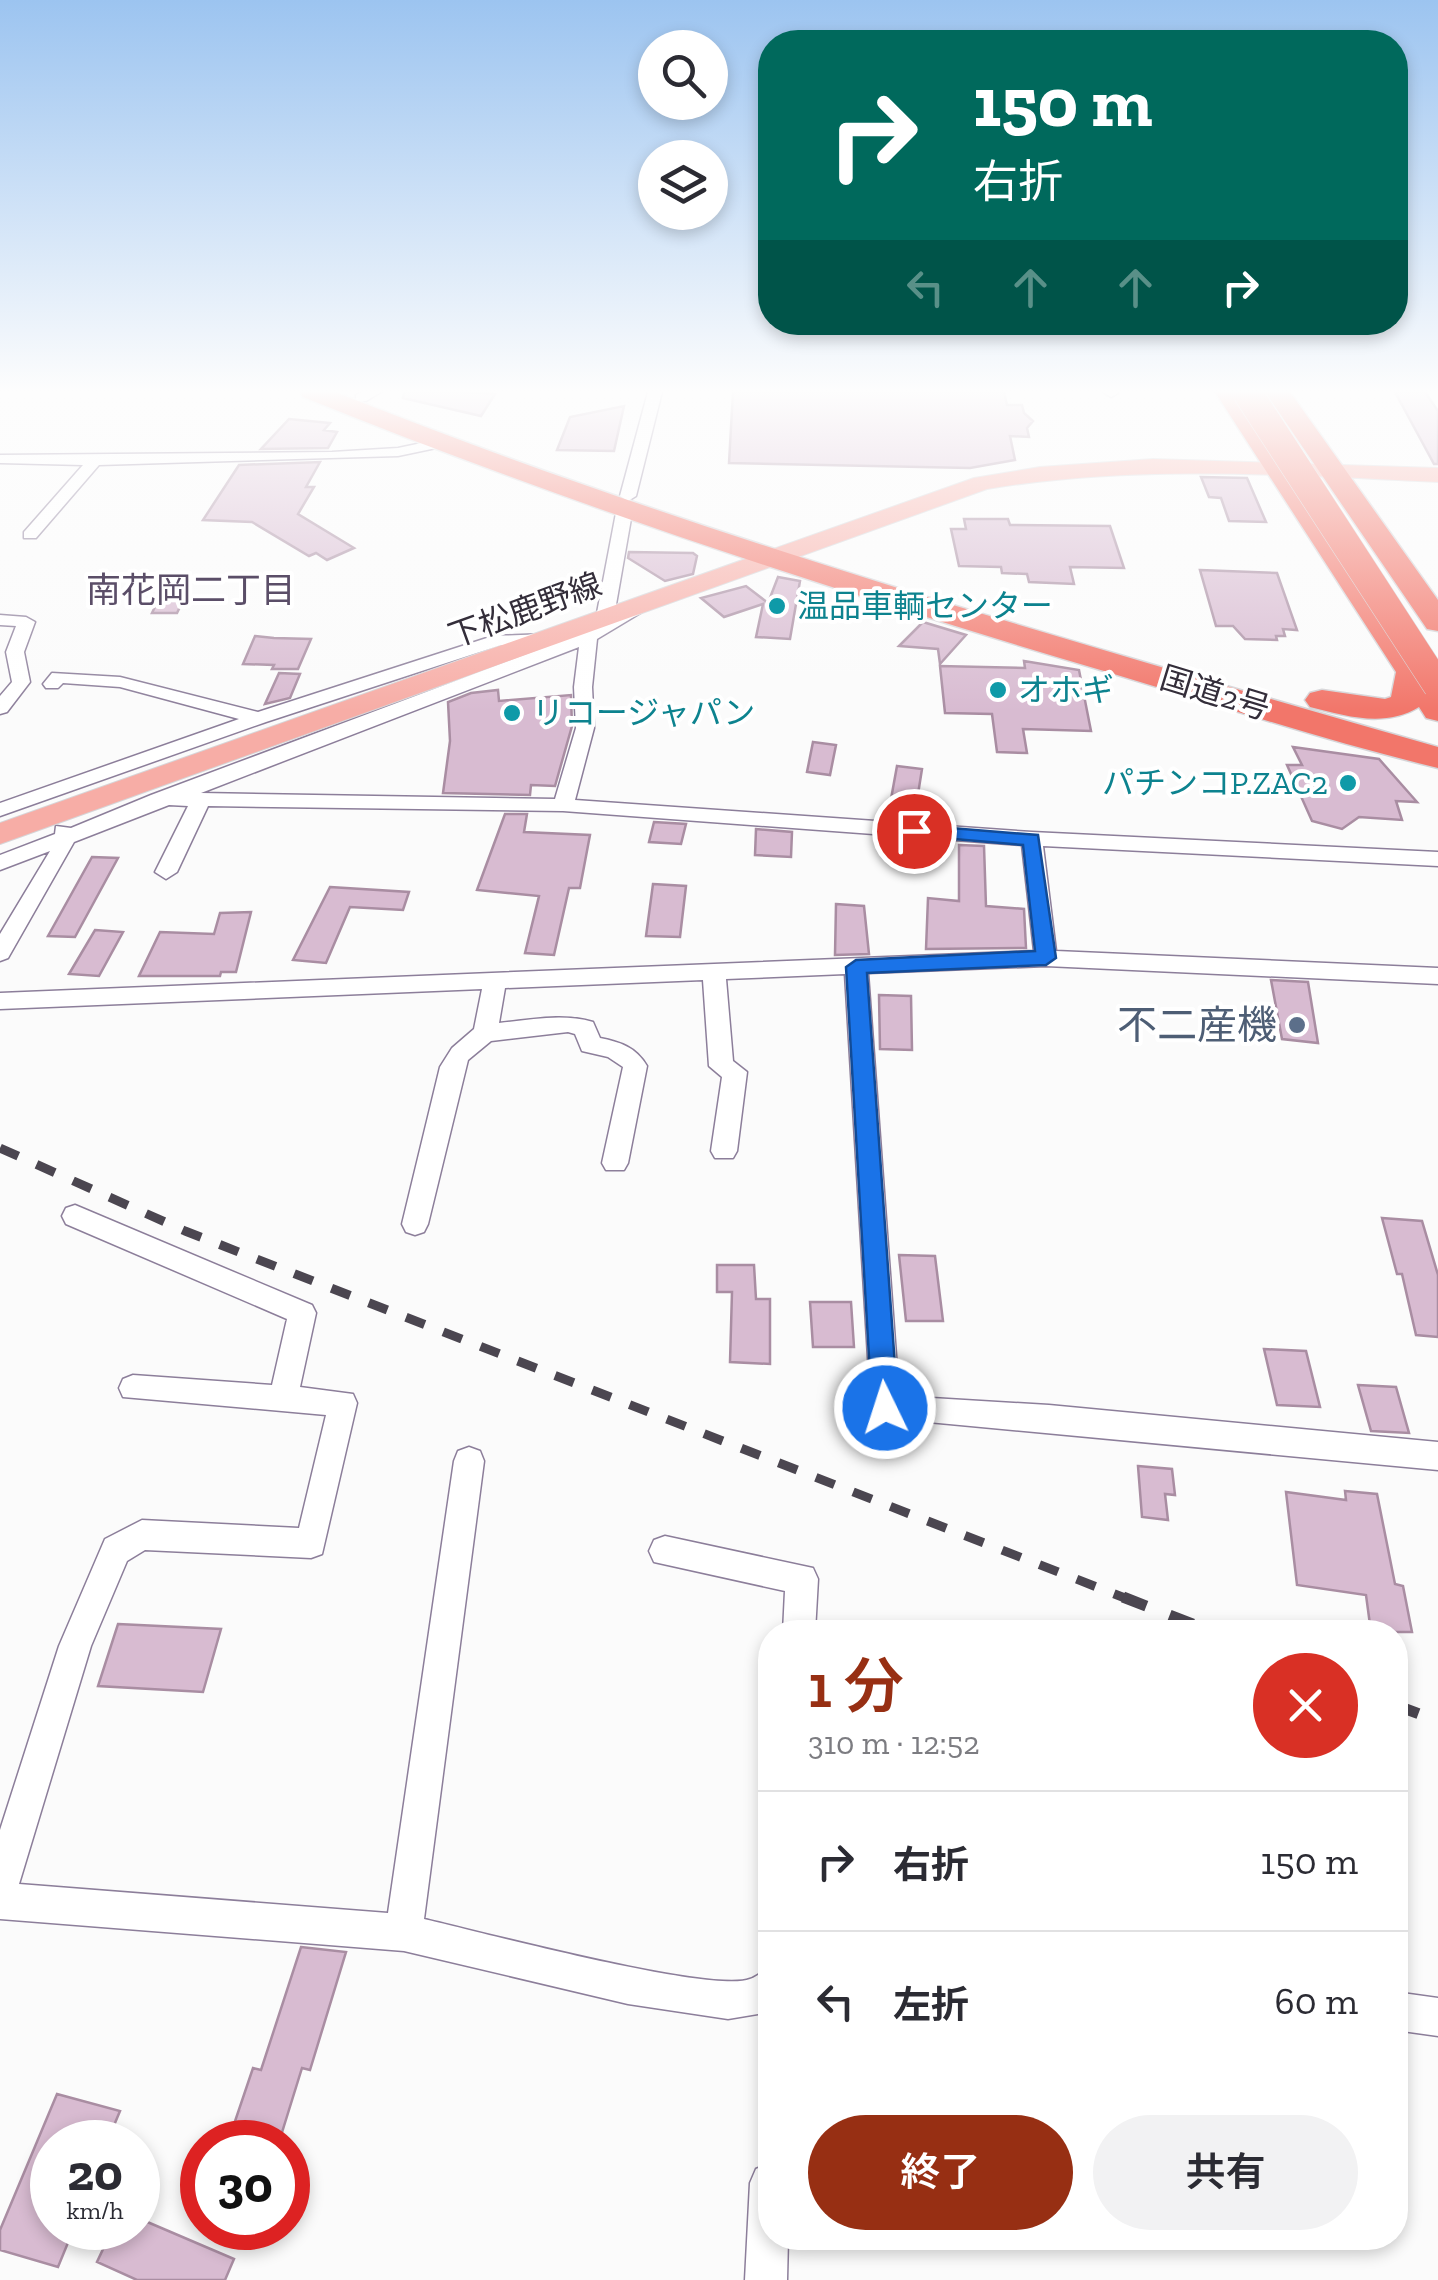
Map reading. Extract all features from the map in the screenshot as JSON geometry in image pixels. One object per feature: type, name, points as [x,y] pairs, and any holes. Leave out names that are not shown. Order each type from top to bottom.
[{"type":"highway","name":"国道2号","points":[[605,498],[1438,758]]},
{"type":"highway","name":"国道2号","points":[[610,498],[626,505]]},
{"type":"highway","points":[[1297,498],[1426,677]]},
{"type":"highway","points":[[1314,498],[1426,677],[1438,711]]},
{"type":"highway","points":[[1352,498],[1438,622]]},
{"type":"highway","name":"国道2号","points":[[778,554],[1295,694],[1438,738]]},
{"type":"highway","points":[[1295,694],[1366,710],[1392,709],[1406,702],[1426,677]]},
{"type":"main road","name":"下松鹿野線","points":[[0,834],[546,639],[597,627],[651,601],[938,498]]},
{"type":"street","points":[[30,535],[62,498]]},
{"type":"street","points":[[563,806],[585,728],[583,687],[628,498]]},
{"type":"street","points":[[0,620],[26,622],[14,652],[21,682],[0,708]]},
{"type":"street","points":[[0,862],[64,832],[597,627]]},
{"type":"street","points":[[0,810],[48,800],[259,718],[500,640],[546,639]]},
{"type":"street","points":[[52,684],[58,677],[120,682],[259,718]]},
{"type":"street","points":[[0,798],[22,803]]},
{"type":"street","points":[[158,799],[563,806],[1032,840],[1438,859]]},
{"type":"street","points":[[166,872],[201,800]]},
{"type":"street","points":[[0,953],[64,832]]},
{"type":"street","points":[[1032,840],[1046,958]]},
{"type":"street","points":[[0,1001],[1046,958],[1438,976]]},
{"type":"street","points":[[856,967],[885,1408],[1049,1418],[1438,1456]]},
{"type":"street","points":[[714,972],[721,1066],[734,1072],[724,1152]]},
{"type":"street","points":[[485,1033],[496,978]]},
{"type":"street","points":[[415,1224],[452,1067],[469,1044],[485,1033],[568,1024],[585,1028],[590,1045],[612,1048],[628,1056],[635,1066],[615,1163]]},
{"type":"street","points":[[75,1216],[302,1313],[284,1397]]},
{"type":"street","points":[[0,1886],[75,1646],[116,1550],[142,1536],[311,1544],[343,1403],[133,1388]]},
{"type":"street","points":[[404,1933],[469,1462]]},
{"type":"street","points":[[665,1551],[802,1579],[800,1620]]},
{"type":"street","points":[[0,1901],[404,1933],[628,1985],[728,2000],[758,1997]]},
{"type":"street","points":[[1408,2012],[1438,2018]]},
{"type":"street","points":[[766,2280],[767,2250]]},
{"type":"building","points":[[217,498],[307,498],[298,514],[354,548],[327,560],[316,553],[309,556],[252,522],[203,520]]},
{"type":"building","points":[[1221,498],[1256,498],[1266,522],[1229,521]]},
{"type":"building","points":[[964,519],[1008,519],[1010,525],[1110,526],[1124,568],[1070,567],[1074,584],[1029,582],[1027,574],[1002,573],[1001,567],[959,566],[951,529],[966,529]]},
{"type":"building","points":[[629,552],[697,556],[693,574],[665,581],[628,558]]},
{"type":"building","points":[[1200,570],[1277,573],[1297,630],[1283,629],[1285,636],[1276,636],[1277,640],[1245,639],[1233,626],[1216,626]]},
{"type":"building","points":[[778,577],[800,581],[790,639],[756,637],[763,604],[724,617],[701,598],[746,586],[768,603]]},
{"type":"building","points":[[165,586],[190,586],[177,613],[152,613]]},
{"type":"building","points":[[923,622],[966,635],[940,664],[938,649],[899,646]]},
{"type":"building","points":[[255,636],[311,639],[298,669],[272,669],[274,665],[243,664]]},
{"type":"building","points":[[1024,661],[1079,670],[1091,731],[1023,729],[1027,753],[997,752],[992,714],[945,713],[940,666],[1025,668]]},
{"type":"building","points":[[279,673],[300,674],[290,698],[265,704]]},
{"type":"building","points":[[498,690],[499,701],[571,695],[572,726],[555,786],[531,785],[530,795],[443,793],[450,741],[448,702],[471,693]]},
{"type":"building","points":[[813,742],[836,745],[830,775],[807,772]]},
{"type":"building","name":"パチンコP.ZAC2","points":[[1293,747],[1379,759],[1417,802],[1396,801],[1402,820],[1359,817],[1342,829],[1312,821],[1287,765],[1302,765]]},
{"type":"building","points":[[897,766],[922,769],[915,813],[889,810]]},
{"type":"building","points":[[505,814],[527,814],[524,832],[590,835],[580,888],[569,888],[554,955],[525,953],[539,896],[477,890]]},
{"type":"building","points":[[654,822],[686,824],[681,844],[649,842]]},
{"type":"building","points":[[756,829],[792,832],[791,857],[755,855]]},
{"type":"building","points":[[959,845],[984,846],[986,906],[1024,909],[1026,948],[926,949],[928,898],[959,901]]},
{"type":"building","points":[[92,857],[118,858],[75,937],[48,936]]},
{"type":"building","points":[[653,884],[686,886],[680,937],[646,936]]},
{"type":"building","points":[[330,887],[409,892],[403,910],[350,907],[326,963],[293,960]]},
{"type":"building","points":[[836,904],[864,906],[869,954],[835,955]]},
{"type":"building","points":[[251,912],[236,972],[221,972],[220,976],[139,976],[160,932],[214,934],[220,913]]},
{"type":"building","points":[[95,930],[123,932],[99,976],[69,974]]},
{"type":"building","name":"不二産機","points":[[1271,980],[1308,982],[1318,1043],[1282,1039]]},
{"type":"building","points":[[879,995],[911,996],[912,1050],[880,1049]]},
{"type":"building","points":[[1382,1218],[1422,1221],[1438,1275],[1438,1337],[1416,1335],[1402,1274],[1397,1274]]},
{"type":"building","points":[[899,1255],[935,1256],[943,1321],[906,1321]]},
{"type":"building","points":[[717,1265],[754,1265],[756,1299],[770,1299],[770,1364],[730,1362],[732,1292],[717,1292]]},
{"type":"building","points":[[810,1302],[851,1302],[854,1347],[813,1347]]},
{"type":"building","points":[[1264,1349],[1306,1351],[1320,1407],[1277,1405]]},
{"type":"building","points":[[1358,1385],[1396,1387],[1409,1433],[1371,1431]]},
{"type":"building","points":[[1138,1466],[1172,1469],[1175,1495],[1165,1494],[1168,1520],[1142,1517]]},
{"type":"building","points":[[1345,1491],[1377,1494],[1395,1584],[1403,1586],[1412,1632],[1408,1632],[1408,1620],[1369,1620],[1366,1595],[1297,1585],[1286,1492],[1346,1500]]},
{"type":"building","points":[[118,1624],[221,1629],[203,1692],[98,1686]]},
{"type":"building","points":[[301,1947],[346,1952],[310,2070],[302,2068],[286,2120],[235,2120],[253,2068],[261,2070]]},
{"type":"building","points":[[57,2094],[120,2111],[116,2120],[46,2120]]},
{"type":"building","points":[[30,2158],[30,2250],[65,2250],[58,2267],[0,2250],[0,2230]]},
{"type":"building","points":[[160,2227],[180,2236],[180,2250],[213,2250],[234,2259],[225,2280],[137,2280],[97,2262],[103,2250],[160,2250]]},
{"type":"railway","points":[[0,1148],[185,1231],[1130,1600]]},
{"type":"railway","points":[[1123,1597],[1182,1620]]},
{"type":"railway","points":[[1408,1710],[1438,1721]]},
{"type":"place","name":"温品車輌センター","points":[[777,606]]},
{"type":"place","name":"オホギ","points":[[998,690]]},
{"type":"place","name":"リコージャパン","points":[[512,713]]},
{"type":"place","name":"パチンコP.ZAC2","points":[[1348,783]]},
{"type":"place","name":"不二産機","points":[[1297,1025]]},
{"type":"district","name":"南花岡二丁目","points":[[191,590]]},
{"type":"route","points":[[885,1408],[856,967],[1046,958],[1032,840],[914,831]]}]
